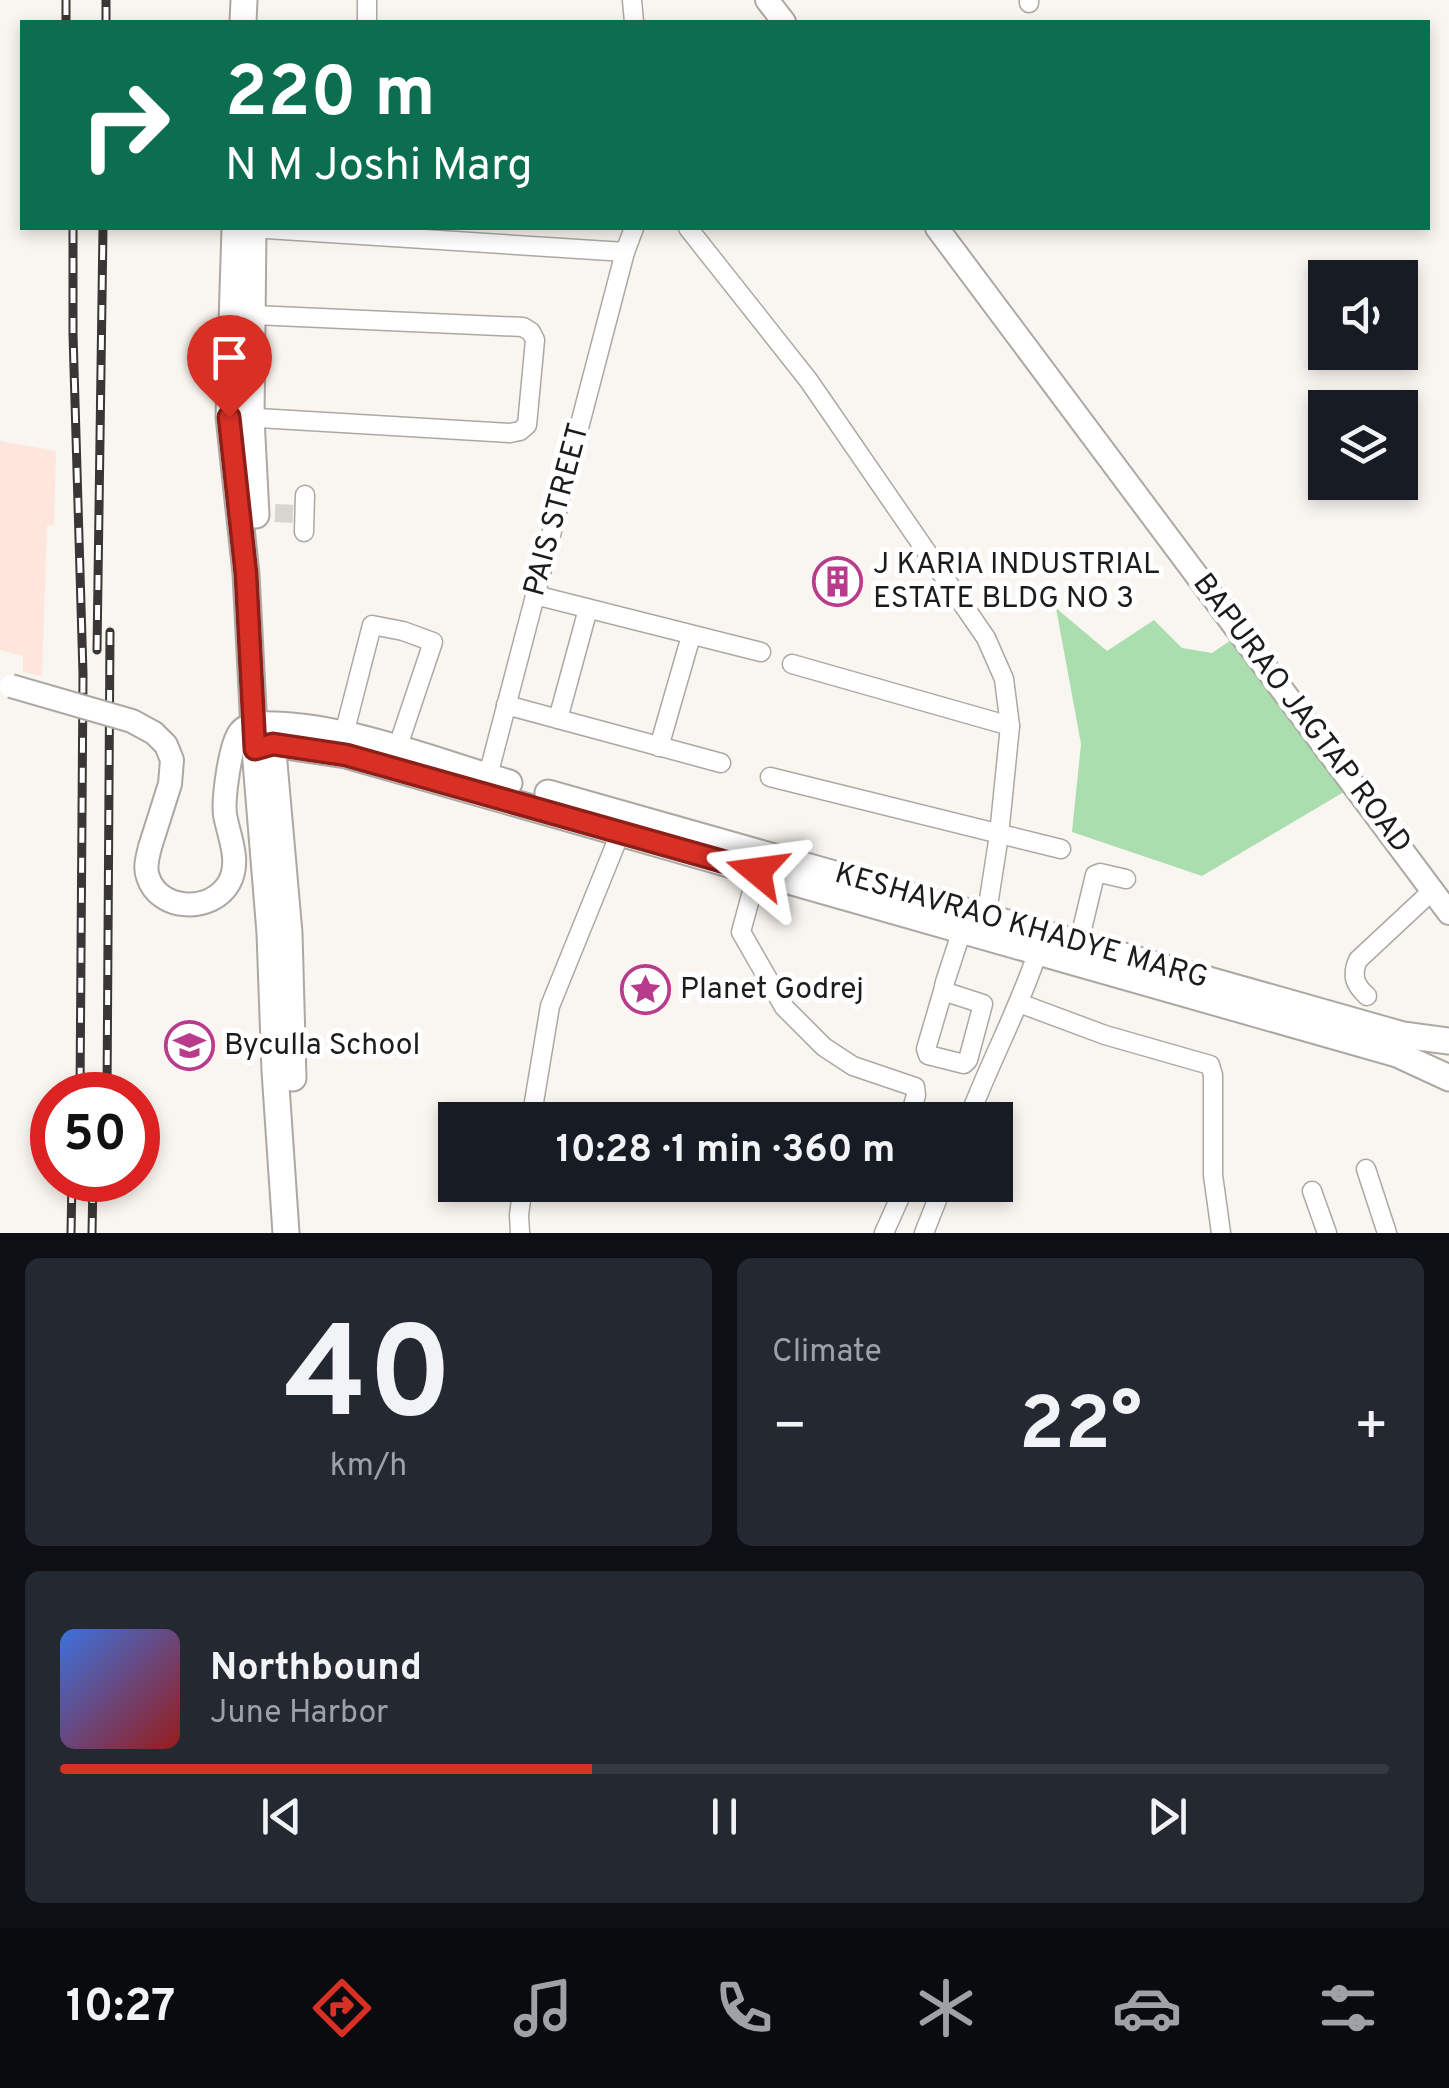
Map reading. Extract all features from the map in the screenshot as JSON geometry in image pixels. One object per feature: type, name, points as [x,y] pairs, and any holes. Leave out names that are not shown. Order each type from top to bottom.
[{"type":"main road","points":[[235,230],[242,348],[240,417],[257,512],[263,736],[280,933],[286,1233]]},
{"type":"main road","points":[[242,348],[252,315],[253,230]]},
{"type":"main road","name":"KESHAVRAO KHADYE MARG","points":[[263,736],[344,734],[398,749],[486,785]]},
{"type":"main road","name":"KESHAVRAO KHADYE MARG","points":[[263,736],[486,785],[977,928],[1041,942],[1397,1054],[1449,1078]]},
{"type":"main road","name":"KESHAVRAO KHADYE MARG","points":[[1076,953],[1402,1034],[1449,1041]]},
{"type":"main road","points":[[284,1071],[303,1233]]},
{"type":"street","points":[[767,0],[782,20]]},
{"type":"street","points":[[284,230],[625,252]]},
{"type":"street","name":"PAIS STREET","points":[[486,785],[633,230]]},
{"type":"street","points":[[690,230],[809,381],[986,638],[1004,679],[1010,726],[1000,836],[977,928],[943,990]]},
{"type":"street","name":"BAPURAO JAGTAP ROAD","points":[[938,230],[1449,913]]},
{"type":"street","points":[[240,417],[510,433],[526,425],[535,340],[523,327],[252,315]]},
{"type":"street","points":[[535,595],[761,652]]},
{"type":"street","points":[[558,720],[588,609]]},
{"type":"street","points":[[344,734],[372,625],[403,630],[433,642],[398,749]]},
{"type":"street","points":[[659,747],[691,636]]},
{"type":"street","points":[[792,664],[1010,726]]},
{"type":"street","points":[[6,682],[132,721],[166,745],[172,760],[170,784],[146,861],[148,877],[156,891],[170,903],[194,905],[212,899],[228,886],[234,869],[224,796],[230,768],[263,736]]},
{"type":"street","points":[[506,705],[721,763]]},
{"type":"street","points":[[770,777],[1062,850]]},
{"type":"street","points":[[534,1102],[550,1006],[624,824]]},
{"type":"street","points":[[760,863],[742,932],[784,1008],[824,1047],[854,1066],[915,1087],[914,1102]]},
{"type":"street","points":[[1076,953],[1095,875],[1126,879]]},
{"type":"street","points":[[1367,996],[1354,979],[1358,960],[1432,891]]},
{"type":"street","points":[[975,1102],[1019,1003],[1041,942]]},
{"type":"street","points":[[1019,1003],[1104,1035],[1210,1066],[1213,1175],[1221,1233]]},
{"type":"street","points":[[1366,1169],[1387,1233]]},
{"type":"street","points":[[1312,1191],[1327,1233]]},
{"type":"street","points":[[520,1233],[521,1202]]},
{"type":"street","points":[[884,1233],[898,1202]]},
{"type":"street","points":[[924,1233],[937,1202]]},
{"type":"shaded area","points":[[0,441],[56,451],[54,525],[47,526],[42,676],[23,672],[23,656],[0,650]]},
{"type":"green space","points":[[1056,608],[1107,651],[1154,620],[1182,648],[1212,653],[1240,634],[1354,786],[1202,876],[1072,832],[1081,744]]},
{"type":"tunnel","points":[[275,513],[299,514]]},
{"type":"railway","points":[[66,0],[66,20]]},
{"type":"railway","points":[[106,0],[106,20]]},
{"type":"railway","points":[[73,230],[83,674],[80,1072]]},
{"type":"railway","points":[[97,650],[103,230]]},
{"type":"railway","points":[[107,1072],[110,632]]},
{"type":"railway","points":[[71,1233],[72,1202]]},
{"type":"railway","points":[[92,1233],[93,1202]]},
{"type":"place","name":"J KARIA INDUSTRIAL ESTATE BLDG NO 3","points":[[838,582]]},
{"type":"place","name":"Planet Godrej","points":[[645,990]]},
{"type":"place","name":"Byculla School","points":[[189,1046]]},
{"type":"route","points":[[229,417],[246,574],[255,749],[273,744],[346,755],[757,871]]}]
